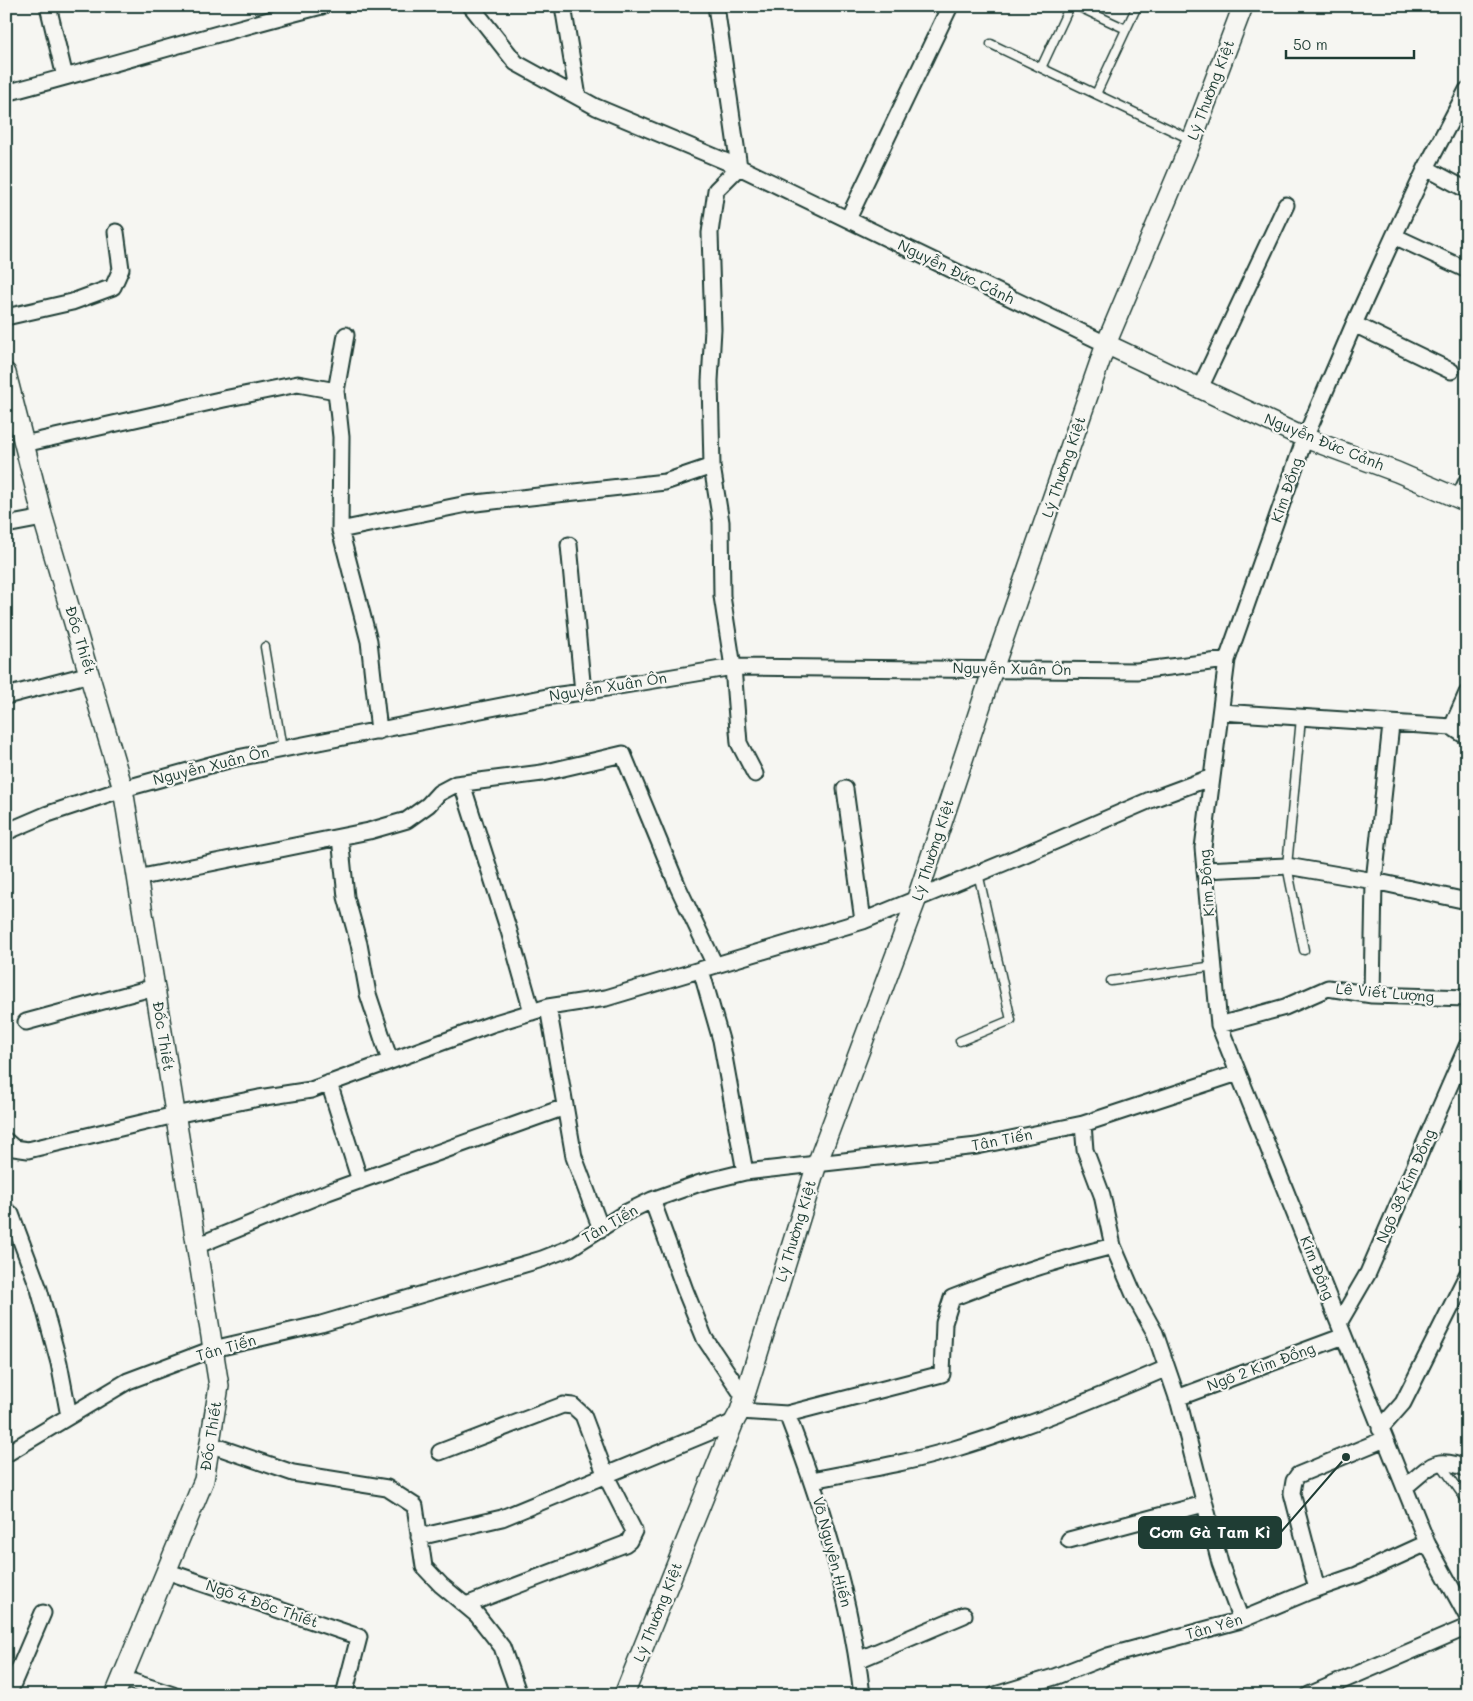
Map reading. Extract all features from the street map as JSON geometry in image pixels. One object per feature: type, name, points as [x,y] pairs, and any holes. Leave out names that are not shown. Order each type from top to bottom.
[{"type":"street","points":[[48,6],[65,77]]},
{"type":"street","points":[[6,93],[219,32],[322,6]]},
{"type":"street","name":"Nguyễn Đức Cảnh","points":[[471,6],[516,63],[596,107],[739,167],[1305,438],[1397,472],[1464,494]]},
{"type":"street","points":[[563,6],[578,97]]},
{"type":"street","points":[[848,220],[950,6]]},
{"type":"street","name":"Lý Thường Kiệt","points":[[624,1695],[740,1410],[817,1164],[917,898],[993,669],[1106,344],[1192,140],[1243,6]]},
{"type":"street","points":[[720,7],[739,167],[716,190],[710,233],[713,329],[710,381],[712,466],[721,522],[722,596],[733,667],[739,743],[755,774]]},
{"type":"street","name":"Kim Đồng","points":[[1467,90],[1426,168],[1394,236],[1305,438],[1227,660],[1203,848],[1219,1025],[1427,1543],[1467,1616]]},
{"type":"street","points":[[1426,168],[1467,190]]},
{"type":"street","points":[[1200,388],[1286,205]]},
{"type":"street","points":[[6,317],[72,302],[113,288],[121,269],[116,232]]},
{"type":"street","points":[[1394,236],[1467,270]]},
{"type":"street","points":[[1354,324],[1452,371]]},
{"type":"street","points":[[346,335],[336,391],[341,437],[340,530],[369,641],[379,731]]},
{"type":"street","name":"Đốc Thiết","points":[[6,373],[43,518],[123,789],[218,1386],[204,1480],[118,1686]]},
{"type":"street","points":[[24,444],[224,398],[298,384],[336,391]]},
{"type":"street","points":[[340,530],[467,504],[665,482],[712,466]]},
{"type":"street","points":[[6,525],[43,518]]},
{"type":"street","points":[[568,545],[583,692]]},
{"type":"street","name":"Nguyễn Xuân Ôn","points":[[6,832],[48,814],[123,789],[232,759],[552,696],[733,667],[1136,671],[1227,660]]},
{"type":"street","points":[[6,696],[90,674]]},
{"type":"street","points":[[1452,728],[1467,694]]},
{"type":"street","points":[[1221,712],[1452,728],[1467,737]]},
{"type":"street","points":[[1372,995],[1374,881],[1391,725]]},
{"type":"street","points":[[137,878],[369,831],[407,820],[428,805],[439,793],[462,784],[542,773],[623,754],[678,887],[708,968],[745,1172]]},
{"type":"street","points":[[6,1141],[14,1148],[28,1150],[175,1115],[259,1098],[311,1090],[492,1024],[548,1007],[606,998],[863,921],[1150,800],[1212,777]]},
{"type":"street","points":[[462,784],[509,931],[532,1012]]},
{"type":"street","points":[[845,789],[863,921]]},
{"type":"street","points":[[340,837],[346,897],[359,944],[368,994],[390,1061]]},
{"type":"street","points":[[1205,870],[1288,866],[1374,881],[1467,902]]},
{"type":"street","points":[[26,1022],[155,987]]},
{"type":"street","name":"Lê Viết Lượng","points":[[1219,1025],[1285,1007],[1328,988],[1372,995],[1467,998]]},
{"type":"street","points":[[548,1007],[574,1157],[601,1229]]},
{"type":"street","name":"Ngõ 38 Kim Đồng","points":[[1341,1330],[1368,1273],[1467,1046]]},
{"type":"street","name":"Tân Tiến","points":[[6,1454],[128,1381],[213,1349],[321,1324],[509,1269],[570,1248],[625,1213],[652,1200],[700,1183],[745,1172],[977,1146],[1083,1124],[1238,1072]]},
{"type":"street","points":[[329,1083],[360,1181]]},
{"type":"street","points":[[196,1246],[328,1192],[565,1107]]},
{"type":"street","points":[[1083,1124],[1085,1150],[1102,1195],[1113,1246],[1135,1297],[1155,1333],[1167,1368],[1177,1398],[1220,1563],[1241,1620]]},
{"type":"street","points":[[652,1200],[705,1339],[740,1410]]},
{"type":"street","points":[[6,1211],[11,1214],[39,1289],[59,1363],[69,1416]]},
{"type":"street","points":[[420,1537],[502,1518],[606,1476],[740,1410],[787,1414],[942,1374],[944,1323],[952,1298],[1004,1277],[1067,1257],[1113,1246]]},
{"type":"street","points":[[1317,1589],[1292,1493],[1294,1481],[1298,1475],[1383,1434],[1403,1403],[1467,1275]]},
{"type":"street","name":"Ngõ 2 Kim Đồng","points":[[1177,1398],[1341,1330]]},
{"type":"street","points":[[812,1480],[953,1450],[1095,1399],[1167,1368]]},
{"type":"street","points":[[440,1452],[563,1405],[573,1406],[583,1414],[606,1476],[633,1528],[633,1534],[629,1541],[466,1605]]},
{"type":"street","name":"Võ Nguyên Hiến","points":[[787,1414],[812,1480],[842,1580],[858,1660],[862,1695]]},
{"type":"street","points":[[209,1444],[293,1473],[387,1488],[415,1506],[424,1567],[441,1585],[477,1614],[502,1647],[519,1695]]},
{"type":"street","points":[[1404,1487],[1433,1464],[1439,1462],[1448,1462],[1467,1469]]},
{"type":"street","points":[[1069,1540],[1204,1504]]},
{"type":"street","name":"Tân Yên","points":[[995,1695],[1037,1689],[1108,1656],[1241,1620],[1357,1575],[1427,1543]]},
{"type":"street","name":"Ngõ 4 Đốc Thiết","points":[[166,1571],[359,1638],[344,1695]]},
{"type":"street","points":[[8,1695],[43,1613]]},
{"type":"street","points":[[858,1660],[964,1614]]},
{"type":"street","points":[[1309,1695],[1467,1627]]},
{"type":"street","points":[[118,1686],[173,1695]]},
{"type":"lane","points":[[1041,68],[1069,8],[1072,6]]},
{"type":"lane","points":[[1077,6],[1126,29]]},
{"type":"lane","points":[[1096,94],[1137,6]]},
{"type":"lane","points":[[991,44],[1192,140]]},
{"type":"lane","points":[[265,647],[282,749]]},
{"type":"lane","points":[[1302,718],[1288,866],[1304,950]]},
{"type":"lane","points":[[960,1041],[1010,1020],[978,873]]},
{"type":"lane","points":[[1111,981],[1214,966]]},
{"type":"lane","points":[[1439,1462],[1467,1501]]},
{"type":"place","name":"Cơm Gà Tam Kì","points":[[1346,1457]]}]
